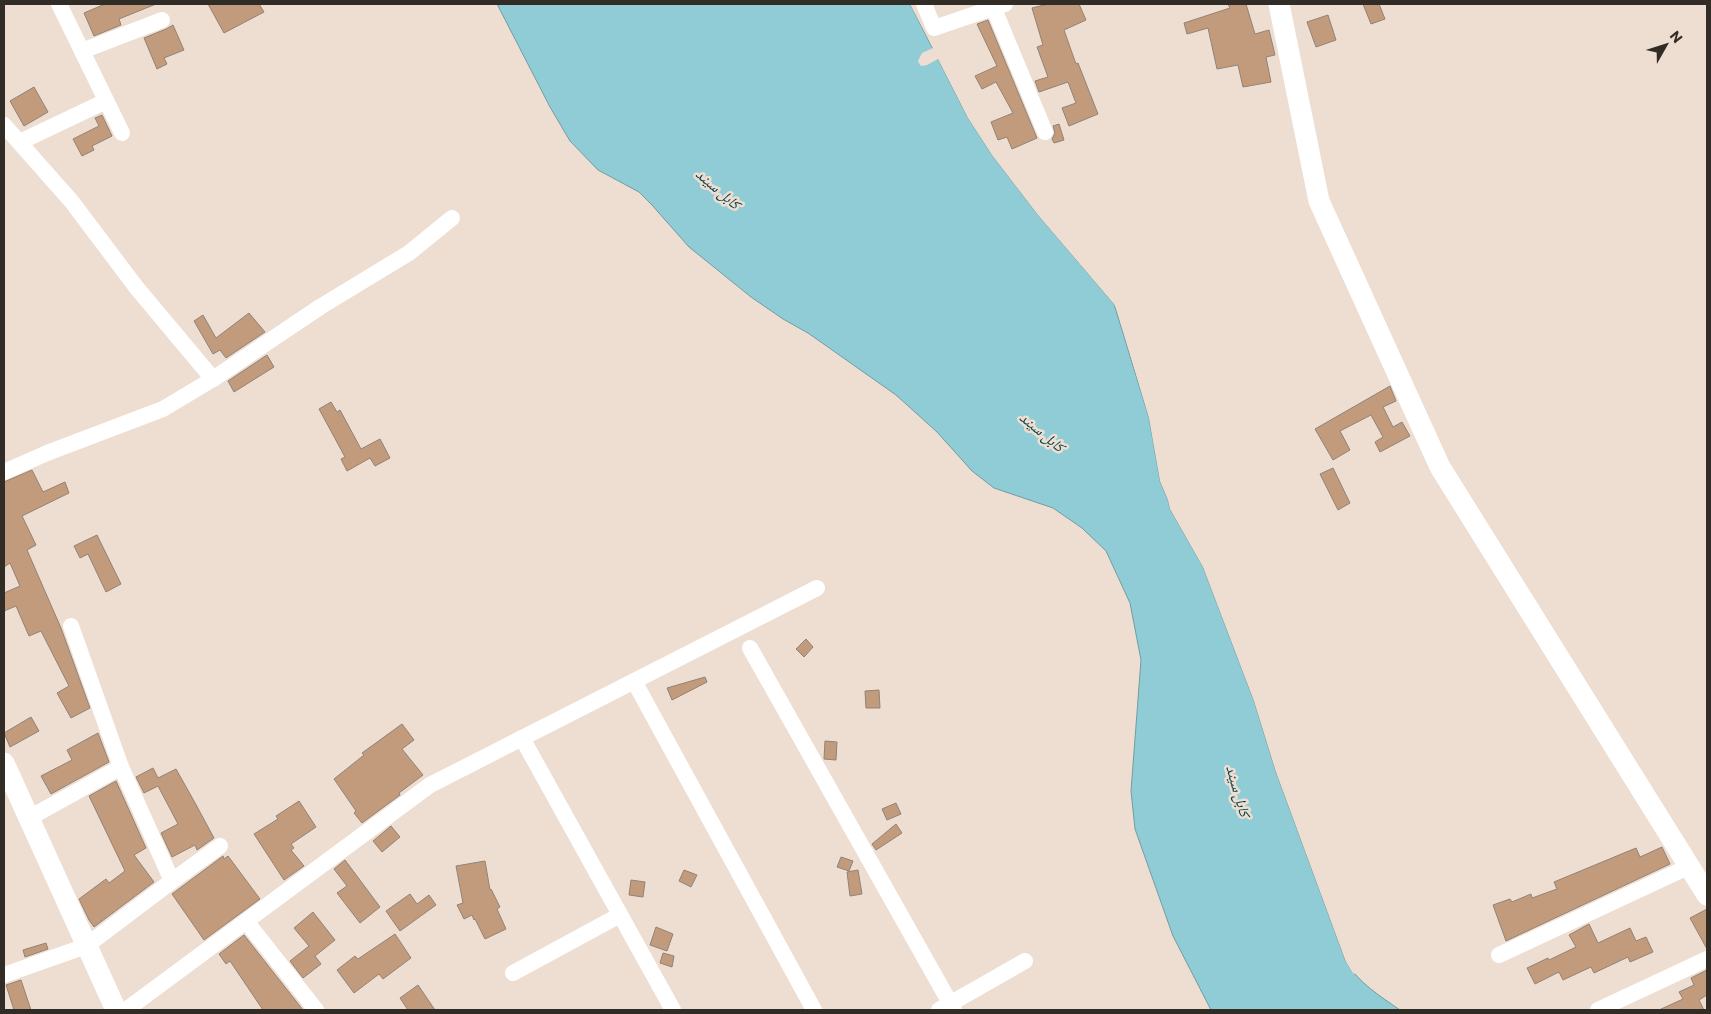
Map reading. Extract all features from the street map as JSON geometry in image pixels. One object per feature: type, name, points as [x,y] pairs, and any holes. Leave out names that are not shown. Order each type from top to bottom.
[{"type":"street","points":[[59,4],[122,134]]},
{"type":"street","points":[[924,4],[934,28],[997,5],[1045,132]]},
{"type":"street","points":[[1279,4],[1319,201],[1440,468],[1707,895]]},
{"type":"street","points":[[82,51],[162,20]]},
{"type":"street","points":[[20,142],[106,101]]},
{"type":"street","points":[[4,125],[72,202],[136,287],[212,379]]},
{"type":"street","points":[[4,472],[47,453],[163,409],[212,379],[320,307],[409,253],[452,218]]},
{"type":"street","points":[[126,1010],[430,785],[817,588]]},
{"type":"street","points":[[71,626],[122,767],[172,881]]},
{"type":"street","points":[[750,648],[948,1008],[1025,961]]},
{"type":"street","points":[[634,681],[814,1010]]},
{"type":"street","points":[[522,738],[673,1010]]},
{"type":"street","points":[[4,762],[116,1010]]},
{"type":"street","points":[[29,818],[122,767]]},
{"type":"street","points":[[4,974],[86,946],[220,846]]},
{"type":"street","points":[[1499,955],[1690,866]]},
{"type":"street","points":[[513,973],[620,915]]},
{"type":"street","points":[[246,921],[316,1010]]},
{"type":"street","points":[[1598,1010],[1707,959]]},
{"type":"water","name":"کابل سيند","points":[[497,4],[910,4],[968,118],[992,155],[1038,215],[1114,304],[1149,418],[1160,481],[1170,509],[1203,567],[1254,701],[1276,772],[1346,962],[1364,983],[1400,1010],[1211,1010],[1173,936],[1135,829],[1131,791],[1141,660],[1130,603],[1106,551],[1082,528],[1053,508],[994,488],[972,471],[937,432],[896,395],[808,333],[783,319],[751,297],[689,247],[639,192],[598,170],[570,141],[550,107]]},
{"type":"pier","points":[[910,4],[913,4],[971,117],[994,154],[1119,309],[1151,418],[1163,481],[1171,499],[1172,508],[1205,566],[1256,700],[1279,771],[1348,961],[1358,975],[1353,973],[1346,962],[1276,772],[1254,701],[1203,567],[1170,509],[1160,481],[1149,418],[1117,310],[1114,304],[1038,215],[992,155],[968,118],[938,59],[927,65],[920,65],[918,61],[922,53],[933,48]]},
{"type":"building","points":[[105,4],[156,4],[119,19],[121,25],[94,36],[84,13]]},
{"type":"building","points":[[208,4],[259,4],[264,12],[224,33]]},
{"type":"building","points":[[1048,4],[1079,4],[1086,20],[1064,30],[1076,64],[1078,63],[1098,114],[1069,126],[1062,108],[1076,103],[1068,82],[1039,92],[1035,81],[1048,77],[1037,47],[1043,45],[1032,8]]},
{"type":"building","points":[[1228,4],[1246,4],[1255,34],[1269,30],[1275,55],[1266,57],[1271,82],[1243,87],[1238,65],[1217,69],[1208,28],[1187,34],[1184,23],[1230,8]]},
{"type":"building","points":[[1363,4],[1379,4],[1385,19],[1371,24]]},
{"type":"building","points":[[1328,15],[1336,40],[1316,47],[1307,22]]},
{"type":"building","points":[[988,20],[1037,138],[1012,149],[1007,137],[998,140],[991,122],[1013,113],[996,82],[982,89],[975,76],[997,66],[977,24]]},
{"type":"building","points":[[173,25],[184,50],[164,58],[167,64],[157,69],[144,38]]},
{"type":"building","points":[[34,87],[48,112],[24,126],[10,101]]},
{"type":"building","points":[[102,115],[112,136],[92,146],[94,150],[82,156],[73,139],[99,126],[95,118]]},
{"type":"building","points":[[1059,124],[1064,140],[1054,143],[1052,139],[1055,133],[1053,126]]},
{"type":"building","points":[[249,313],[265,332],[226,358],[220,350],[213,354],[194,321],[203,315],[216,338]]},
{"type":"building","points":[[267,355],[274,367],[234,392],[228,381]]},
{"type":"building","points":[[1390,386],[1396,401],[1383,407],[1393,427],[1402,422],[1410,436],[1380,452],[1375,442],[1383,437],[1371,415],[1340,431],[1350,450],[1333,460],[1315,429]]},
{"type":"building","points":[[331,402],[337,412],[340,410],[361,449],[380,439],[390,458],[375,466],[370,458],[347,471],[341,459],[345,457],[319,409]]},
{"type":"building","points":[[1333,468],[1350,503],[1338,510],[1320,474]]},
{"type":"building","points":[[32,470],[43,492],[65,482],[69,493],[22,516],[36,545],[27,550],[61,628],[90,708],[71,718],[57,693],[69,686],[41,631],[29,636],[16,606],[4,611],[4,593],[20,586],[10,563],[4,567],[4,482]]},
{"type":"building","points":[[97,535],[121,584],[106,592],[88,554],[80,558],[74,546]]},
{"type":"building","points":[[806,639],[813,647],[804,657],[796,649]]},
{"type":"building","points":[[705,677],[707,682],[672,700],[667,688]]},
{"type":"building","points":[[879,690],[880,708],[866,708],[865,691]]},
{"type":"building","points":[[31,717],[39,731],[10,747],[4,733]]},
{"type":"building","points":[[402,724],[414,740],[402,749],[423,775],[362,823],[334,779],[364,755],[362,753]]},
{"type":"building","points":[[98,733],[109,762],[51,794],[41,776],[72,760],[67,750]]},
{"type":"building","points":[[825,741],[837,742],[836,760],[824,759]]},
{"type":"building","points":[[153,768],[158,778],[176,769],[214,838],[197,850],[195,845],[172,857],[161,833],[178,824],[158,786],[144,793],[136,777]]},
{"type":"building","points":[[116,781],[146,848],[134,855],[154,882],[94,927],[79,899],[106,879],[109,883],[125,871],[89,796]]},
{"type":"building","points":[[299,801],[316,827],[291,844],[294,848],[291,850],[304,866],[284,880],[254,834],[278,819],[276,816]]},
{"type":"building","points":[[896,803],[901,814],[887,820],[882,809]]},
{"type":"building","points":[[896,824],[902,833],[876,850],[872,844]]},
{"type":"building","points":[[391,826],[400,837],[382,852],[373,841]]},
{"type":"building","points":[[1662,847],[1670,864],[1506,941],[1493,905],[1510,899],[1512,902],[1531,894],[1532,898],[1557,889],[1554,882],[1636,848],[1640,857]]},
{"type":"building","points":[[223,856],[224,859],[228,856],[260,899],[204,940],[172,894]]},
{"type":"building","points":[[841,857],[853,861],[849,871],[837,867]]},
{"type":"building","points":[[345,860],[380,907],[360,923],[337,893],[347,886],[334,869]]},
{"type":"building","points":[[485,861],[490,890],[500,907],[497,909],[506,929],[485,939],[472,915],[464,919],[457,905],[463,903],[456,866]]},
{"type":"building","points":[[684,870],[697,875],[691,887],[679,881]]},
{"type":"building","points":[[858,870],[862,894],[850,896],[847,872]]},
{"type":"building","points":[[631,880],[645,882],[643,897],[629,895]]},
{"type":"building","points":[[410,894],[417,904],[429,895],[436,905],[400,931],[386,911]]},
{"type":"building","points":[[1707,909],[1707,949],[1690,918]]},
{"type":"building","points":[[313,912],[335,940],[315,956],[321,964],[303,978],[290,961],[309,946],[294,928]]},
{"type":"building","points":[[1589,924],[1598,943],[1630,928],[1636,941],[1646,937],[1653,952],[1630,962],[1628,957],[1594,973],[1591,967],[1563,980],[1559,972],[1535,984],[1527,968],[1576,947],[1569,935]]},
{"type":"building","points":[[656,927],[673,934],[667,951],[650,945]]},
{"type":"building","points":[[395,934],[411,958],[383,979],[379,974],[354,993],[337,970],[355,956],[358,959]]},
{"type":"building","points":[[244,935],[303,1010],[263,1010],[230,961],[226,964],[219,954]]},
{"type":"building","points":[[46,943],[48,949],[25,957],[23,950]]},
{"type":"building","points":[[663,953],[674,956],[672,967],[660,963]]},
{"type":"building","points":[[1707,970],[1707,995],[1699,1000],[1704,1010],[1659,1010],[1683,999],[1679,992],[1694,985],[1691,978]]},
{"type":"building","points":[[21,980],[31,1010],[14,1010],[6,985]]},
{"type":"building","points":[[418,985],[435,1010],[408,1010],[400,998]]}]
